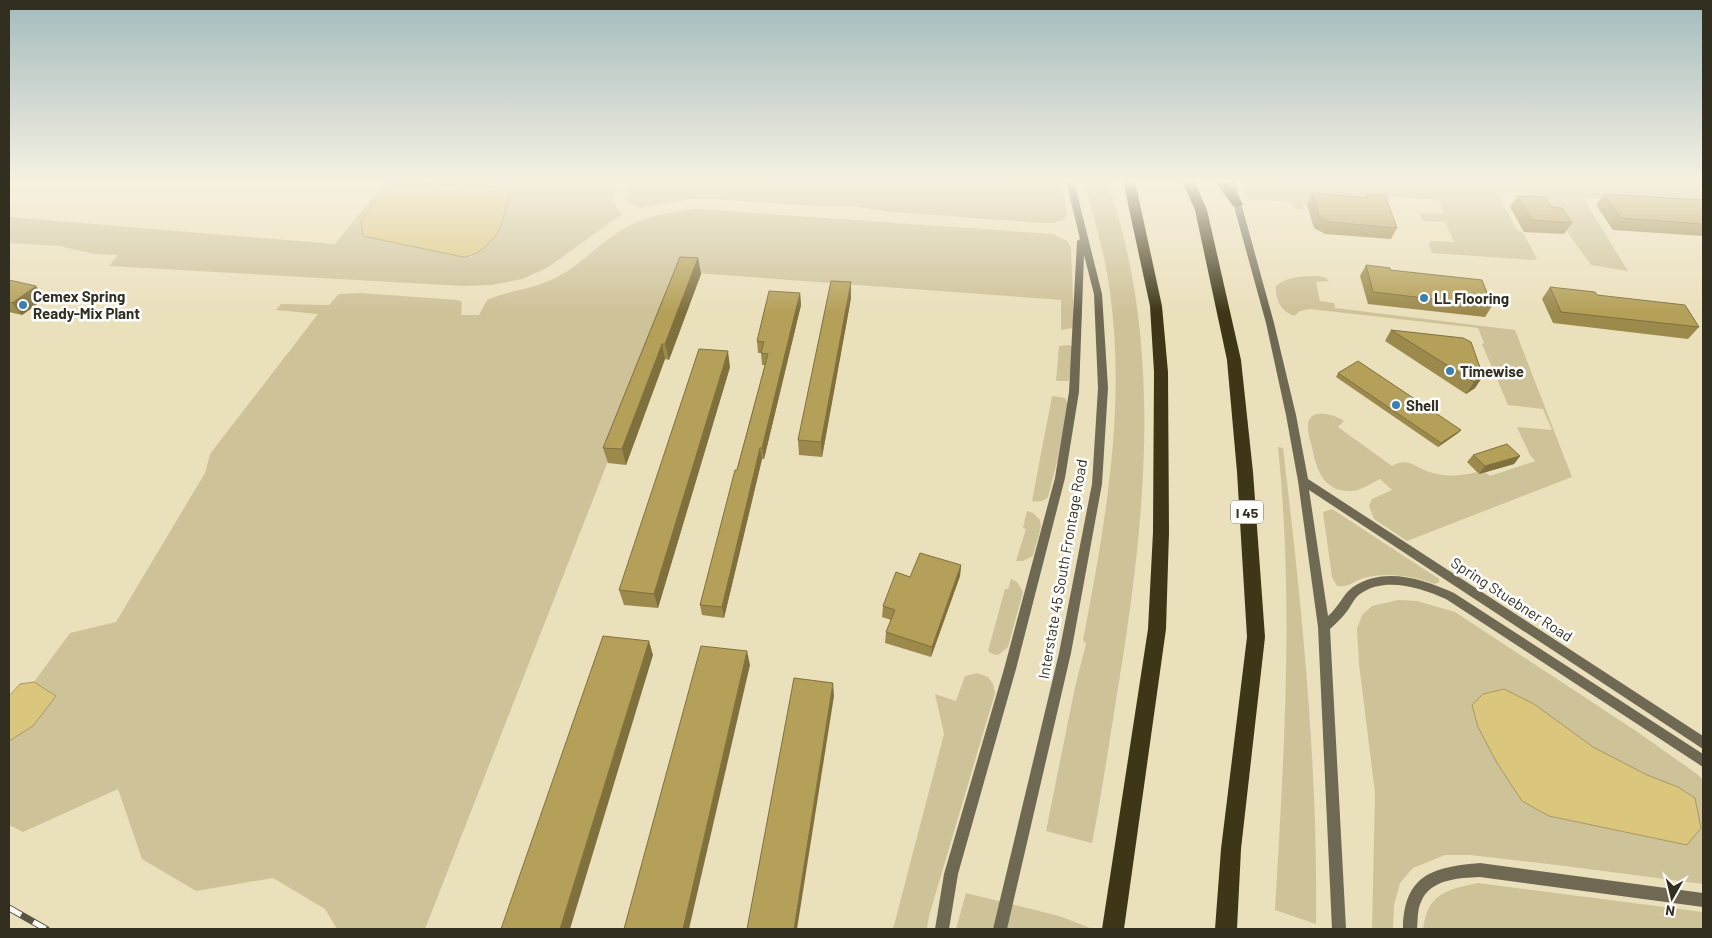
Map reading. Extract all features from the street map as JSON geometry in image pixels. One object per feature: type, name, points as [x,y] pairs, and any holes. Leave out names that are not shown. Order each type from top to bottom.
[{"type":"highway","points":[[1113,929],[1157,630],[1162,443],[1160,372],[1156,306],[1138,225]]},
{"type":"highway","name":"I 45","points":[[1204,225],[1234,360],[1245,472],[1256,637],[1231,849],[1226,929]]},
{"type":"main road","name":"Interstate 45 South Frontage Road","points":[[1000,929],[1065,652],[1097,484],[1103,378],[1098,294],[1081,225]]},
{"type":"main road","points":[[1243,225],[1270,322],[1291,415],[1303,481],[1324,627],[1338,929]]},
{"type":"main road","points":[[942,929],[951,874],[1010,669],[1060,478],[1074,392],[1082,230]]},
{"type":"main road","name":"Spring Stuebner Road","points":[[1303,481],[1703,743]]},
{"type":"main road","points":[[1324,627],[1340,612],[1357,590],[1366,584],[1395,580],[1433,588],[1450,596],[1703,761]]},
{"type":"main road","points":[[1410,929],[1410,915],[1418,894],[1430,879],[1451,872],[1480,870],[1701,899]]},
{"type":"shaded area","points":[[9,225],[103,225],[335,244],[351,225],[372,225],[363,236],[463,257],[472,257],[492,225],[607,225],[547,268],[522,279],[492,285],[464,286],[109,266],[118,255],[94,254],[60,246],[9,243]]},
{"type":"shaded area","points":[[362,225],[501,225],[498,232],[485,247],[474,254],[463,257],[363,236]]},
{"type":"shaded area","points":[[632,225],[922,225],[1053,234],[1067,241],[1071,247],[1074,325],[1072,328],[1061,330],[1061,300],[682,272],[425,929],[337,929],[325,909],[273,878],[196,891],[142,859],[118,789],[23,832],[9,825],[9,741],[33,726],[56,696],[34,682],[70,633],[116,622],[205,473],[210,454],[318,314],[276,310],[281,304],[329,305],[339,294],[361,293],[458,300],[462,302],[461,315],[479,315],[487,300],[541,284],[559,276]]},
{"type":"shaded area","points":[[1095,225],[1120,225],[1137,307],[1143,371],[1144,436],[1141,501],[1127,630],[1092,843],[1046,831],[1075,687],[1086,644],[1083,640],[1099,554],[1111,467],[1116,380],[1110,292]]},
{"type":"shaded area","points":[[1446,225],[1514,225],[1517,230],[1523,233],[1537,259],[1432,253],[1429,244],[1431,241],[1454,242]]},
{"type":"shaded area","points":[[1562,225],[1599,225],[1628,271],[1591,265]]},
{"type":"shaded area","points":[[1319,276],[1329,281],[1316,282],[1320,301],[1334,303],[1335,308],[1515,330],[1572,477],[1407,541],[1374,519],[1369,506],[1372,499],[1392,490],[1380,479],[1355,491],[1334,488],[1328,484],[1316,464],[1309,435],[1309,421],[1316,414],[1328,414],[1344,421],[1338,427],[1392,466],[1403,462],[1427,471],[1450,475],[1485,472],[1490,476],[1535,461],[1530,455],[1517,427],[1552,430],[1543,409],[1508,405],[1482,344],[1484,343],[1478,328],[1310,309],[1300,311],[1294,316],[1282,308],[1278,300],[1276,286],[1290,278]]},
{"type":"shaded area","points":[[1070,345],[1073,348],[1070,376],[1068,381],[1056,381],[1059,346]]},
{"type":"shaded area","points":[[1052,396],[1065,398],[1067,402],[1058,458],[1048,497],[1041,501],[1032,501]]},
{"type":"shaded area","points":[[1278,447],[1283,448],[1307,686],[1314,805],[1316,924],[1275,910],[1286,679],[1286,563]]},
{"type":"shaded area","points":[[1332,509],[1439,579],[1439,582],[1435,584],[1409,577],[1382,575],[1364,578],[1344,586],[1337,586],[1332,577],[1323,512]]},
{"type":"shaded area","points":[[1027,511],[1033,513],[1040,520],[1041,527],[1033,556],[1023,561],[1016,561],[1026,529],[1023,528]]},
{"type":"shaded area","points":[[1011,579],[1017,582],[1023,592],[1008,647],[998,655],[992,654],[988,651],[1005,589],[1008,589]]},
{"type":"shaded area","points":[[1398,600],[1417,601],[1455,612],[1636,731],[1697,774],[1703,780],[1703,884],[1470,855],[1445,855],[1413,868],[1400,883],[1394,905],[1393,929],[1372,929],[1375,793],[1359,664],[1357,629],[1362,615],[1372,606]]},
{"type":"shaded area","points":[[977,673],[988,677],[993,684],[995,693],[929,916],[927,929],[893,929],[944,734],[935,694],[956,701],[965,676]]},
{"type":"shaded area","points":[[34,682],[56,696],[33,726],[9,741],[9,696],[20,684]]},
{"type":"shaded area","points":[[1504,689],[1534,704],[1593,747],[1647,775],[1678,787],[1695,798],[1701,828],[1687,845],[1549,816],[1522,801],[1497,763],[1478,727],[1472,705],[1483,694]]},
{"type":"shaded area","points":[[1478,883],[1703,912],[1703,929],[1423,929],[1425,917],[1434,900],[1448,891]]},
{"type":"shaded area","points":[[966,893],[1059,916],[1093,929],[956,929]]},
{"type":"building","points":[[1361,225],[1396,225],[1397,228]]},
{"type":"building","points":[[680,257],[698,258],[665,344],[662,344],[622,449],[603,448]]},
{"type":"building","points":[[1366,265],[1390,268],[1390,270],[1482,280],[1492,306],[1373,292]]},
{"type":"building","points":[[9,280],[36,286],[12,303],[9,302]]},
{"type":"building","points":[[831,281],[851,282],[821,442],[798,440]]},
{"type":"building","points":[[1550,287],[1595,292],[1597,295],[1685,305],[1699,327],[1561,312]]},
{"type":"building","points":[[769,291],[800,293],[722,607],[700,605],[735,470],[737,470],[768,354],[761,353],[764,342],[757,341]]},
{"type":"building","points":[[1391,330],[1463,338],[1471,342],[1483,376],[1474,382]]},
{"type":"building","points":[[699,349],[728,351],[654,594],[619,590]]},
{"type":"building","name":"Shell","points":[[1358,361],[1461,430],[1441,443],[1338,373]]},
{"type":"building","points":[[1507,444],[1520,456],[1485,466],[1473,455]]},
{"type":"building","points":[[920,553],[961,565],[932,647],[886,632],[895,610],[883,606],[896,572],[910,577]]},
{"type":"building","points":[[603,636],[649,641],[560,929],[501,929]]},
{"type":"building","points":[[701,646],[747,651],[683,929],[624,929]]},
{"type":"building","points":[[794,678],[833,683],[794,929],[747,929]]},
{"type":"railway","points":[[9,908],[46,929]]},
{"type":"place","name":"LL Flooring","points":[[1424,298]]},
{"type":"place","name":"Cemex Spring Ready-Mix Plant","points":[[23,305]]},
{"type":"place","name":"Timewise","points":[[1450,371]]},
{"type":"place","name":"Shell","points":[[1396,405]]}]
